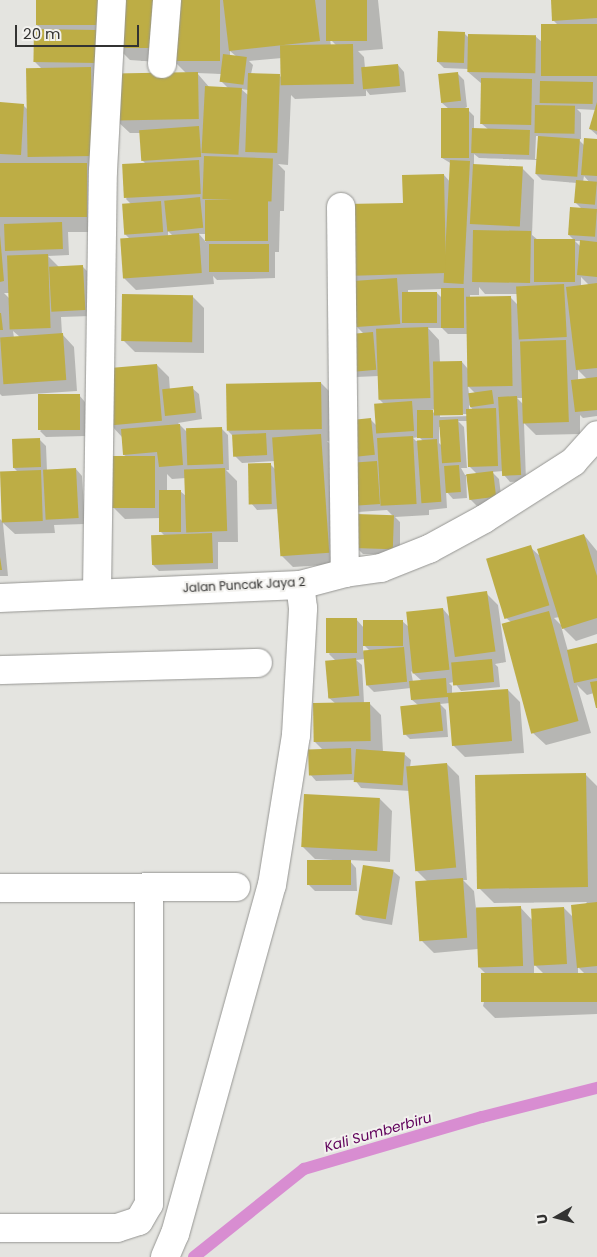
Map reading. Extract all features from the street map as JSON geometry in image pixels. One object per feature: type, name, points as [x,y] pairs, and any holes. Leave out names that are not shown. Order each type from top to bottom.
[{"type":"street","points":[[97,592],[103,171],[112,0]]},
{"type":"street","points":[[162,64],[167,0]]},
{"type":"street","points":[[341,207],[345,573]]},
{"type":"street","name":"Jalan Puncak Jaya 2","points":[[0,598],[97,592],[302,608],[345,573],[381,568],[429,550],[484,519],[573,462],[597,435]]},
{"type":"street","points":[[165,1257],[175,1234],[272,885],[296,736],[302,608]]},
{"type":"street","points":[[0,670],[258,663]]},
{"type":"street","points":[[0,888],[236,887]]},
{"type":"street","points":[[0,1228],[117,1228],[139,1220],[149,1204],[149,888]]},
{"type":"building","points":[[36,0],[98,0],[98,25],[36,25]]},
{"type":"building","points":[[120,0],[163,0],[163,48],[120,48]]},
{"type":"building","points":[[175,0],[220,0],[220,61],[175,61]]},
{"type":"building","points":[[223,0],[315,0],[320,41],[229,51]]},
{"type":"building","points":[[326,0],[367,0],[367,41],[326,41]]},
{"type":"building","points":[[551,0],[597,0],[597,18],[552,21]]},
{"type":"building","points":[[541,24],[597,24],[597,76],[541,76]]},
{"type":"building","points":[[34,29],[97,30],[96,63],[33,62]]},
{"type":"building","points":[[438,31],[465,32],[464,63],[437,62]]},
{"type":"building","points":[[468,34],[536,35],[535,73],[467,72]]},
{"type":"building","points":[[353,44],[354,84],[281,85],[280,45]]},
{"type":"building","points":[[223,54],[247,57],[243,85],[220,82]]},
{"type":"building","points":[[398,64],[400,86],[363,89],[361,67]]},
{"type":"building","points":[[91,67],[93,156],[28,157],[26,68]]},
{"type":"building","points":[[198,72],[199,119],[116,120],[115,73]]},
{"type":"building","points":[[458,72],[461,101],[441,103],[438,74]]},
{"type":"building","points":[[248,73],[280,74],[277,153],[245,152]]},
{"type":"building","points":[[481,78],[532,79],[531,125],[480,124]]},
{"type":"building","points":[[540,81],[593,82],[593,104],[540,103]]},
{"type":"building","points":[[205,86],[242,88],[238,155],[201,153]]},
{"type":"building","points":[[0,102],[24,104],[21,155],[0,154]]},
{"type":"building","points":[[597,102],[597,131],[589,129]]},
{"type":"building","points":[[535,105],[575,106],[575,134],[535,133]]},
{"type":"building","points":[[441,108],[469,108],[469,158],[441,158]]},
{"type":"building","points":[[199,126],[201,157],[141,161],[139,130]]},
{"type":"building","points":[[472,128],[530,130],[529,155],[471,153]]},
{"type":"building","points":[[538,136],[580,139],[577,177],[535,174]]},
{"type":"building","points":[[584,138],[597,139],[597,176],[581,175]]},
{"type":"building","points":[[204,156],[273,158],[271,201],[202,199]]},
{"type":"building","points":[[199,160],[201,194],[124,198],[122,164]]},
{"type":"building","points":[[450,160],[470,161],[464,284],[444,283]]},
{"type":"building","points":[[0,163],[87,163],[87,217],[0,217]]},
{"type":"building","points":[[473,164],[523,167],[520,227],[470,224]]},
{"type":"building","points":[[444,174],[446,273],[346,276],[345,204],[403,203],[402,175]]},
{"type":"building","points":[[576,180],[597,182],[595,205],[574,203]]},
{"type":"building","points":[[200,197],[203,228],[167,232],[164,201]]},
{"type":"building","points":[[205,200],[268,200],[268,241],[205,241]]},
{"type":"building","points":[[161,201],[163,232],[124,235],[122,204]]},
{"type":"building","points":[[570,207],[597,209],[595,237],[568,235]]},
{"type":"building","points":[[62,222],[63,249],[5,251],[4,224]]},
{"type":"building","points":[[473,230],[531,231],[530,283],[472,282]]},
{"type":"building","points":[[199,233],[202,273],[123,278],[120,239]]},
{"type":"building","points":[[0,235],[4,281],[0,282]]},
{"type":"building","points":[[534,239],[575,239],[575,282],[534,282]]},
{"type":"building","points":[[580,240],[597,242],[597,277],[577,275]]},
{"type":"building","points":[[209,244],[269,244],[269,272],[209,272]]},
{"type":"building","points":[[48,254],[51,328],[10,329],[7,255]]},
{"type":"building","points":[[83,265],[85,310],[51,312],[49,267]]},
{"type":"building","points":[[397,278],[400,324],[356,327],[353,281]]},
{"type":"building","points":[[597,283],[597,368],[576,370],[566,287]]},
{"type":"building","points":[[564,284],[567,337],[519,339],[516,287]]},
{"type":"building","points":[[441,288],[464,288],[464,328],[441,328]]},
{"type":"building","points":[[402,292],[437,292],[437,323],[402,323]]},
{"type":"building","points":[[122,294],[193,295],[192,342],[121,341]]},
{"type":"building","points":[[511,296],[513,386],[468,387],[466,297]]},
{"type":"building","points":[[1,313],[3,330],[0,330]]},
{"type":"building","points":[[428,327],[430,398],[379,400],[376,329]]},
{"type":"building","points":[[373,332],[376,370],[348,372],[345,334]]},
{"type":"building","points":[[63,333],[66,380],[3,384],[0,337]]},
{"type":"building","points":[[566,340],[569,422],[523,424],[520,342]]},
{"type":"building","points":[[462,361],[463,415],[434,415],[433,362]]},
{"type":"building","points":[[157,364],[162,421],[109,425],[104,369]]},
{"type":"building","points":[[597,377],[597,410],[575,412],[571,380]]},
{"type":"building","points":[[321,382],[322,429],[227,431],[226,384]]},
{"type":"building","points":[[193,386],[196,413],[165,416],[162,389]]},
{"type":"building","points":[[492,390],[494,404],[470,407],[468,393]]},
{"type":"building","points":[[38,394],[80,394],[80,430],[38,430]]},
{"type":"building","points":[[517,396],[521,475],[502,476],[498,397]]},
{"type":"building","points":[[412,401],[414,431],[376,434],[374,404]]},
{"type":"building","points":[[496,408],[498,466],[468,467],[466,409]]},
{"type":"building","points":[[417,410],[433,410],[433,438],[417,438]]},
{"type":"building","points":[[371,418],[375,455],[351,457],[347,421]]},
{"type":"building","points":[[458,419],[461,462],[442,463],[439,420]]},
{"type":"building","points":[[180,424],[183,465],[159,467],[157,452],[123,455],[121,429]]},
{"type":"building","points":[[222,427],[223,464],[187,465],[186,428]]},
{"type":"building","points":[[266,433],[267,455],[233,457],[232,435]]},
{"type":"building","points":[[321,434],[329,553],[280,556],[272,437]]},
{"type":"building","points":[[413,436],[417,504],[381,506],[377,438]]},
{"type":"building","points":[[40,438],[41,467],[13,468],[12,439]]},
{"type":"building","points":[[437,439],[441,502],[421,503],[417,440]]},
{"type":"building","points":[[110,456],[155,456],[155,508],[110,508]]},
{"type":"building","points":[[377,461],[380,504],[351,506],[348,463]]},
{"type":"building","points":[[248,463],[271,463],[272,504],[249,504]]},
{"type":"building","points":[[459,465],[461,492],[446,493],[444,466]]},
{"type":"building","points":[[76,468],[79,518],[46,520],[43,470]]},
{"type":"building","points":[[225,468],[227,531],[186,532],[184,469]]},
{"type":"building","points":[[41,470],[43,521],[2,522],[0,471]]},
{"type":"building","points":[[493,471],[496,497],[469,500],[466,474]]},
{"type":"building","points":[[159,490],[181,490],[181,532],[159,532]]},
{"type":"building","points":[[356,514],[394,515],[393,549],[355,548]]},
{"type":"building","points":[[212,533],[213,563],[152,565],[151,535]]},
{"type":"building","points":[[584,534],[597,576],[597,618],[562,629],[537,549]]},
{"type":"building","points":[[531,545],[549,605],[504,619],[486,559]]},
{"type":"building","points":[[487,591],[495,651],[455,657],[446,597]]},
{"type":"building","points":[[443,608],[449,670],[413,674],[406,612]]},
{"type":"building","points":[[549,611],[579,721],[531,734],[502,624]]},
{"type":"building","points":[[326,618],[357,618],[357,653],[326,653]]},
{"type":"building","points":[[363,620],[403,620],[403,646],[363,646]]},
{"type":"building","points":[[597,643],[597,678],[574,683],[567,650]]},
{"type":"building","points":[[404,647],[407,682],[366,685],[363,651]]},
{"type":"building","points":[[356,658],[359,696],[328,699],[325,661]]},
{"type":"building","points":[[492,659],[494,682],[453,685],[451,663]]},
{"type":"building","points":[[446,678],[447,693],[508,689],[512,741],[452,746],[448,697],[411,700],[409,681]]},
{"type":"building","points":[[597,681],[597,708],[596,708],[590,682]]},
{"type":"building","points":[[370,702],[371,741],[314,742],[313,703]]},
{"type":"building","points":[[440,702],[443,731],[403,735],[400,706]]},
{"type":"building","points":[[351,748],[352,774],[309,775],[308,750]]},
{"type":"building","points":[[356,749],[405,752],[403,785],[354,782]]},
{"type":"building","points":[[447,763],[456,868],[415,871],[406,767]]},
{"type":"building","points":[[586,773],[588,887],[477,889],[475,775]]},
{"type":"building","points":[[304,794],[380,798],[377,851],[301,847]]},
{"type":"building","points":[[307,860],[351,860],[351,885],[307,885]]},
{"type":"building","points":[[363,865],[394,870],[386,919],[355,914]]},
{"type":"building","points":[[463,878],[467,938],[419,941],[415,881]]},
{"type":"building","points":[[597,902],[597,966],[577,968],[571,905]]},
{"type":"building","points":[[521,906],[523,966],[478,968],[476,908]]},
{"type":"building","points":[[564,907],[567,964],[534,966],[531,909]]},
{"type":"building","points":[[481,973],[597,973],[597,1002],[481,1002]]},
{"type":"waterway","name":"Kali Sumberbiru","points":[[194,1257],[304,1169],[482,1117],[597,1088]]}]
